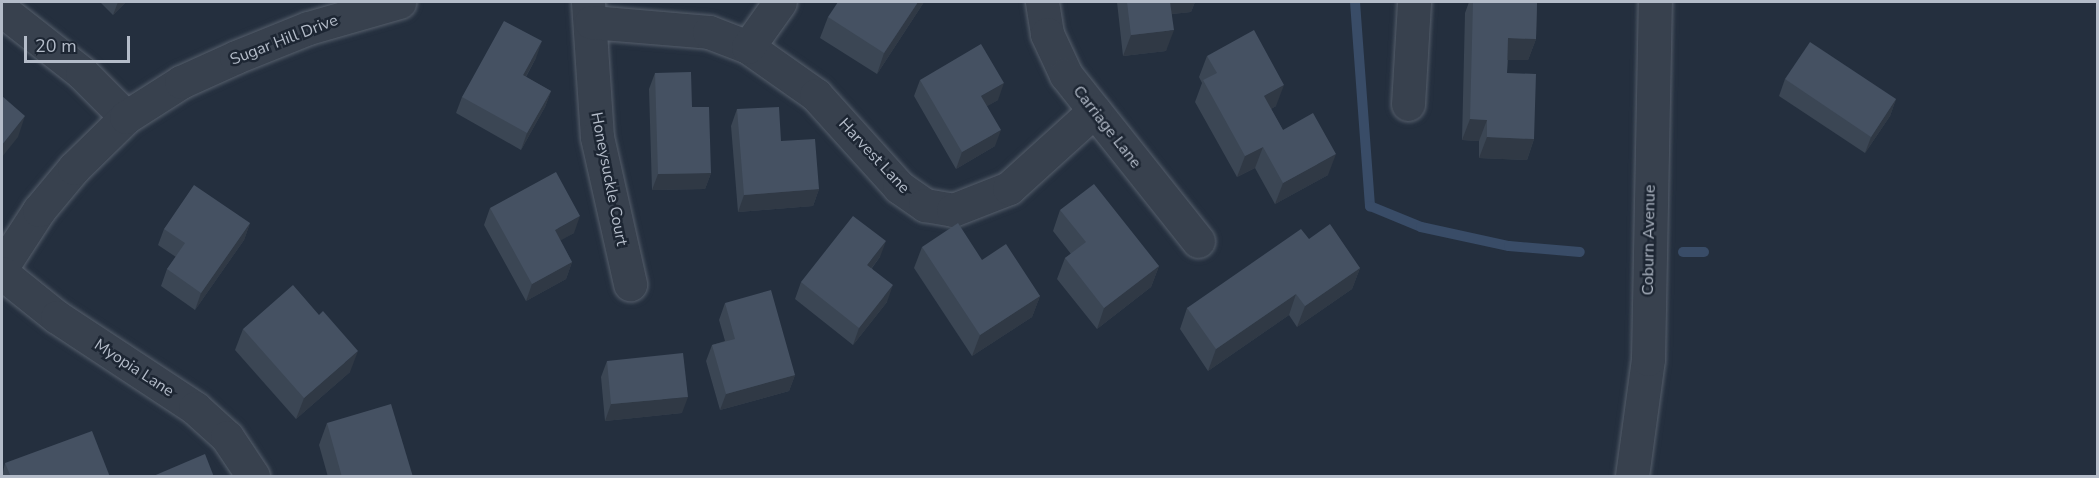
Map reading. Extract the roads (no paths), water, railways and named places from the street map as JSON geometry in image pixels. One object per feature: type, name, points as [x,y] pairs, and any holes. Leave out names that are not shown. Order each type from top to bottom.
[{"type":"street","name":"Sugar Hill Drive","points":[[2,267],[39,210],[74,168],[126,117],[182,82],[236,57],[308,28],[399,2]]},
{"type":"street","points":[[748,47],[780,2]]},
{"type":"street","name":"Carriage Lane","points":[[1042,2],[1056,58],[1094,111],[1198,241]]},
{"type":"street","points":[[1408,104],[1414,2]]},
{"type":"street","name":"Coburn Avenue","points":[[1632,477],[1648,359],[1655,2]]},
{"type":"street","points":[[2,10],[82,73],[126,117]]},
{"type":"street","name":"Harvest Lane","points":[[589,12],[709,32],[748,47],[816,95],[899,187],[925,205],[953,210],[1009,188],[1094,111]]},
{"type":"street","name":"Honeysuckle Court","points":[[589,12],[597,137],[630,284]]},
{"type":"street","name":"Myopia Lane","points":[[2,273],[57,317],[195,408],[227,437],[253,477]]},
{"type":"waterway","points":[[1355,2],[1370,206],[1421,227],[1509,246],[1580,252]]},
{"type":"waterway","points":[[1683,252],[1704,252]]}]
